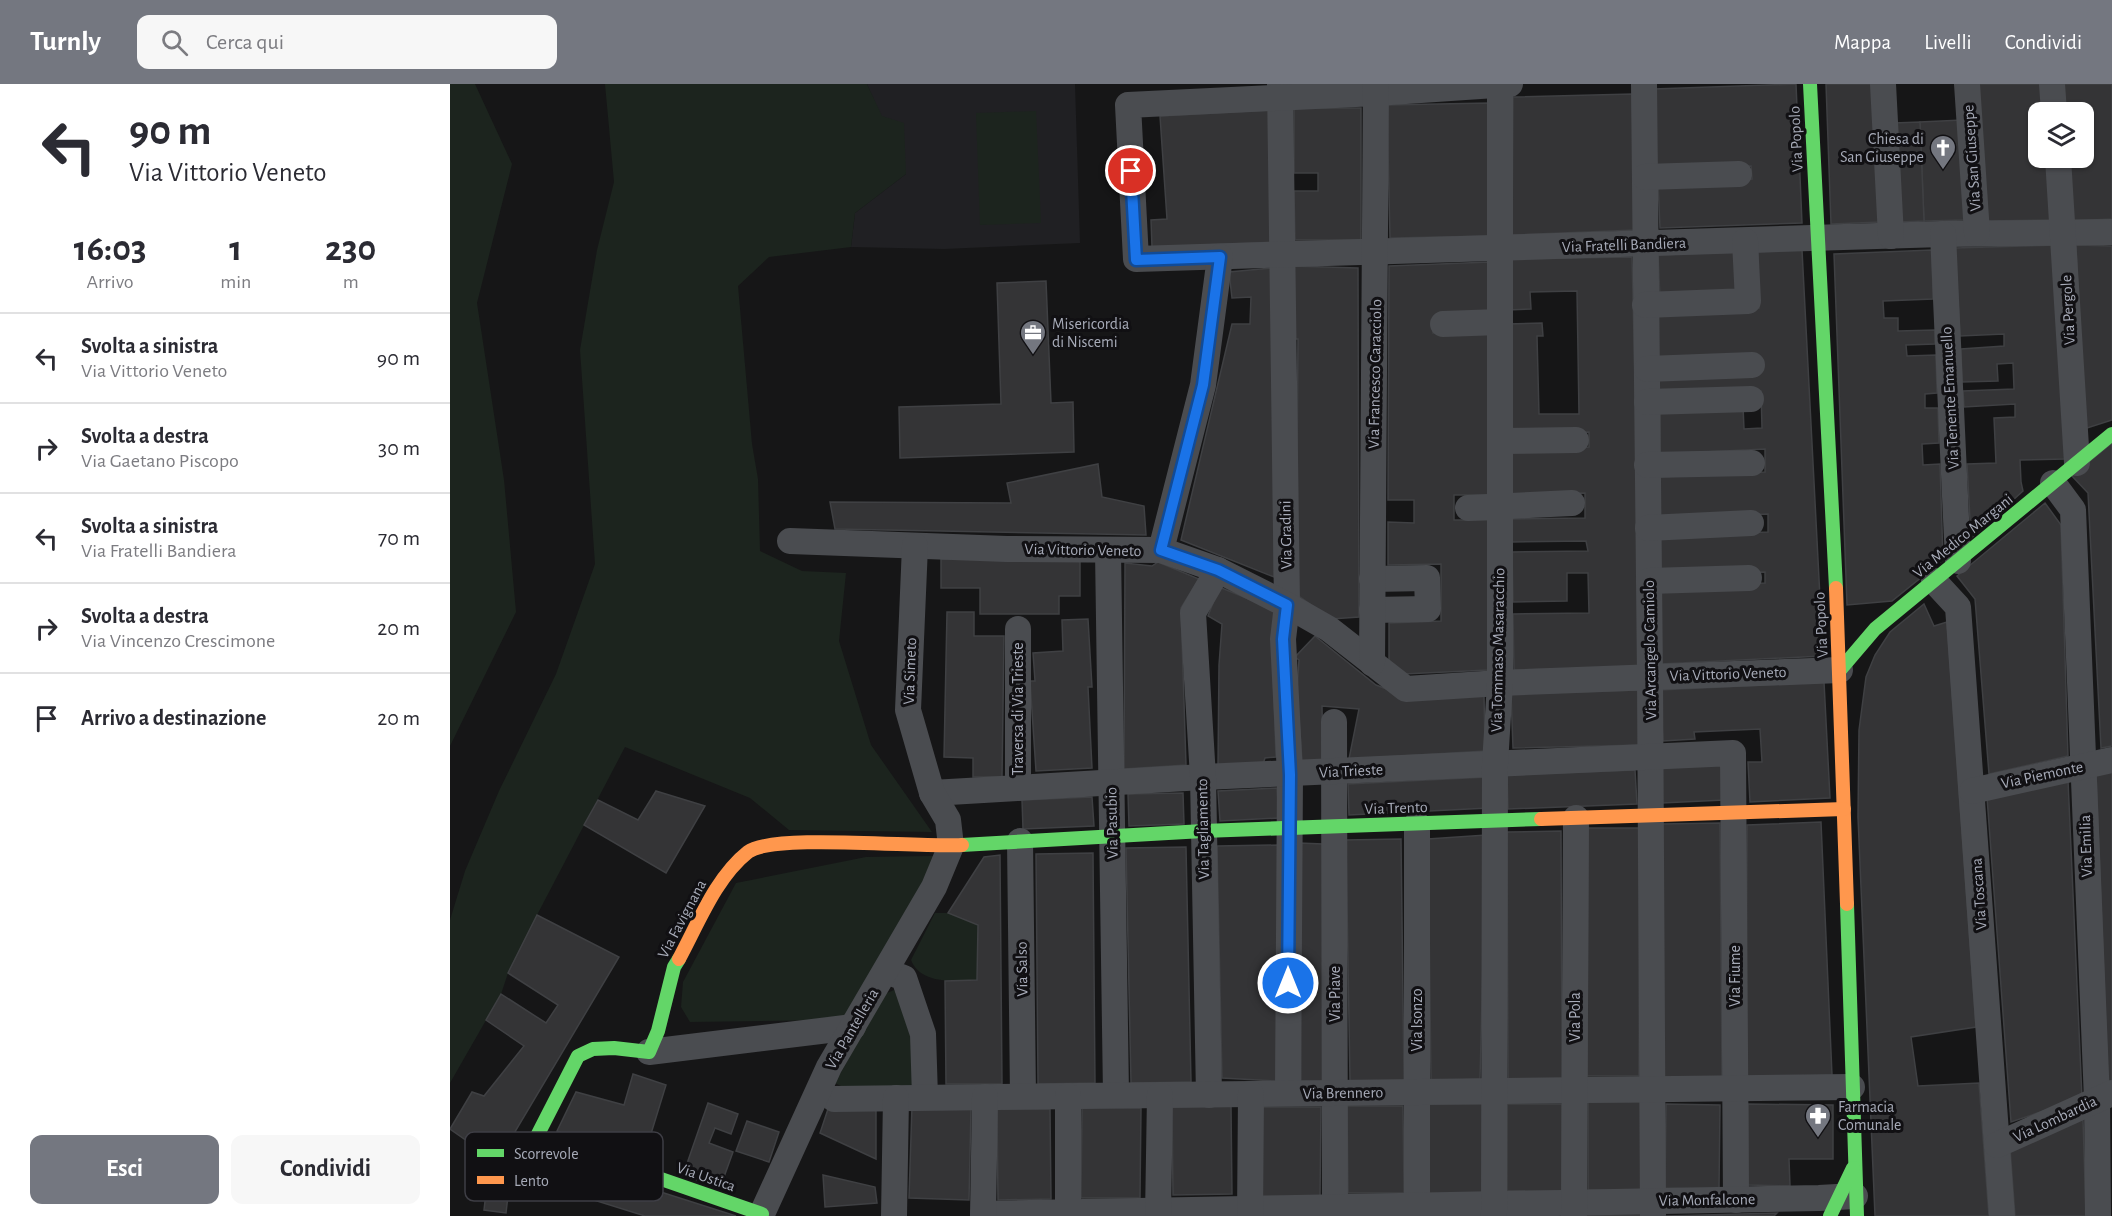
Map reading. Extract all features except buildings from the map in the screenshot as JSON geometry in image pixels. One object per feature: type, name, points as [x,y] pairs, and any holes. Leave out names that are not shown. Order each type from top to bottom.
[{"type":"street","name":"Via Tommaso Masaracchio","points":[[1494,1210],[1495,764],[1500,683],[1500,84]]},
{"type":"street","points":[[1281,91],[1510,84]]},
{"type":"street","name":"Via Arcangelo Camiolo","points":[[1644,84],[1653,1209]]},
{"type":"street","name":"Via Popolo","points":[[1810,84],[1818,239],[1847,627],[1840,670],[1855,1164],[1840,1204]]},
{"type":"street","points":[[1883,84],[1891,236]]},
{"type":"street","name":"Via San Giuseppe","points":[[1967,84],[1977,233]]},
{"type":"street","points":[[2052,84],[2053,102]]},
{"type":"street","name":"Via Francesco Caracciolo","points":[[1372,663],[1376,89]]},
{"type":"street","name":"Via Fratelli Bandiera","points":[[1281,91],[1128,105],[1136,260],[1977,233],[2112,232]]},
{"type":"street","name":"Via Gradini","points":[[1281,91],[1287,605],[1283,639],[1290,775],[1288,1093]]},
{"type":"street","name":"Via Pergole","points":[[2059,168],[2077,463]]},
{"type":"street","points":[[1645,177],[1739,174]]},
{"type":"street","name":"Via Tenente Emanuello","points":[[1943,234],[1958,561]]},
{"type":"street","points":[[1645,305],[1748,301],[1745,241]]},
{"type":"street","points":[[1161,550],[1203,385],[1220,257]]},
{"type":"street","points":[[1443,324],[1500,322]]},
{"type":"street","points":[[1647,369],[1752,365]]},
{"type":"street","points":[[1647,402],[1751,399]]},
{"type":"street","name":"Via Medico Margani","points":[[1840,670],[1875,629],[2112,434]]},
{"type":"street","points":[[1500,441],[1575,440]]},
{"type":"street","points":[[1647,465],[1752,463]]},
{"type":"street","name":"Via Emilia","points":[[2053,483],[2073,510],[2083,767],[2104,1096],[2098,1216]]},
{"type":"street","points":[[1468,508],[1572,503]]},
{"type":"street","points":[[1648,528],[1751,523]]},
{"type":"street","name":"Via Vittorio Veneto","points":[[790,541],[1108,551],[1161,550],[1218,570],[1287,605],[1329,629],[1406,689],[1500,683],[1840,670]]},
{"type":"street","name":"Via Simeto","points":[[915,546],[908,710],[932,793],[948,820],[951,846]]},
{"type":"street","name":"Via Pasubio","points":[[1108,551],[1116,1095]]},
{"type":"street","name":"Via Tagliamento","points":[[1209,1095],[1203,777],[1193,613],[1218,570]]},
{"type":"street","points":[[1649,581],[1749,578]]},
{"type":"street","points":[[1372,579],[1427,579],[1428,609],[1372,609]]},
{"type":"street","name":"Via Toscana","points":[[1934,581],[1958,607],[2002,1216]]},
{"type":"street","points":[[1847,627],[1875,629]]},
{"type":"street","name":"Traversa di Via Trieste","points":[[1018,629],[1018,788]]},
{"type":"street","name":"Via Piave","points":[[1334,722],[1335,1212]]},
{"type":"street","name":"Via Trieste","points":[[932,793],[1203,777],[1290,775],[1733,753]]},
{"type":"street","name":"Via Fiume","points":[[1733,753],[1736,1200]]},
{"type":"street","name":"Via Piemonte","points":[[1972,791],[2112,760]]},
{"type":"street","name":"Via Trento","points":[[951,846],[1203,831],[1844,809]]},
{"type":"street","name":"Via Pola","points":[[1574,1209],[1576,818]]},
{"type":"street","name":"Via Isonzo","points":[[1417,824],[1417,1211]]},
{"type":"street","name":"Via Salso","points":[[1020,841],[1023,1096]]},
{"type":"street","name":"Via Favignana","points":[[649,1052],[658,1031],[674,967],[725,874],[750,850],[790,842],[951,846]]},
{"type":"street","name":"Via Pantelleria","points":[[762,1215],[829,1067],[934,888],[951,846]]},
{"type":"street","points":[[886,970],[904,978],[923,1034],[925,1097]]},
{"type":"street","points":[[649,1052],[853,1027]]},
{"type":"street","name":"Via Ustica","points":[[539,1132],[578,1056],[593,1048],[649,1052]]},
{"type":"street","name":"Via Brennero","points":[[834,1099],[1852,1087]]},
{"type":"street","points":[[1250,1213],[1251,1094]]},
{"type":"street","points":[[1158,1214],[1160,1095]]},
{"type":"street","points":[[983,1215],[985,1096]]},
{"type":"street","points":[[1068,1096],[1068,1214]]},
{"type":"street","name":"Via Lombardia","points":[[1997,1145],[2104,1096]]},
{"type":"street","points":[[894,1216],[896,1098]]},
{"type":"street","name":"Via Ustica","points":[[663,1180],[762,1215]]},
{"type":"street","name":"Via Monfalcone","points":[[983,1215],[1653,1209],[1736,1200],[1840,1204]]},
{"type":"street","points":[[1799,1216],[1840,1204]]},
{"type":"shaded area","points":[[450,84],[475,84],[512,164],[477,303],[504,480],[516,612],[450,746]]},
{"type":"shaded area","points":[[605,84],[867,84],[882,116],[904,123],[906,174],[855,213],[851,247],[769,257],[738,286],[752,444],[758,479],[760,551],[802,571],[846,573],[839,641],[871,745],[932,832],[789,830],[750,798],[625,747],[537,915],[508,973],[501,994],[450,1083],[450,920],[465,871],[499,791],[556,674],[595,564],[580,350],[597,250],[614,182]]},
{"type":"shaded area","points":[[867,84],[1075,84],[1080,243],[944,249],[851,247],[855,213],[906,174]]},
{"type":"shaded area","points":[[1036,111],[1041,223],[980,225],[976,113]]},
{"type":"shaded area","points":[[933,856],[911,910],[852,1011],[837,1020],[690,1022],[681,1007],[683,982],[736,883],[866,857]]},
{"type":"shaded area","points":[[935,913],[948,913],[978,925],[977,980],[940,980],[922,974],[916,968],[911,960]]},
{"type":"shaded area","points":[[894,990],[905,1011],[912,1035],[915,1083],[904,1088],[847,1089],[835,1083],[885,994]]},
{"type":"traffic: fast","points":[[1810,84],[1836,588]]},
{"type":"traffic: fast","points":[[1840,670],[1875,629],[2112,434]]},
{"type":"traffic: fast","points":[[962,845],[1203,831],[1541,819]]},
{"type":"traffic: fast","points":[[1847,904],[1857,1216]]},
{"type":"traffic: fast","points":[[539,1132],[578,1056],[593,1049],[614,1048],[649,1052],[658,1031],[674,967],[679,959]]},
{"type":"traffic: fast","points":[[1830,1216],[1853,1168]]},
{"type":"traffic: fast","points":[[663,1180],[762,1214]]},
{"type":"traffic: slow","points":[[1836,588],[1847,904]]},
{"type":"traffic: slow","points":[[1541,819],[1844,809]]},
{"type":"traffic: slow","points":[[679,959],[726,874],[748,852],[763,846],[816,842],[962,845]]},
{"type":"place","name":"Chiesa di San Giuseppe","points":[[1943,171]]},
{"type":"place","name":"Misericordia di Niscemi","points":[[1033,356]]},
{"type":"place","name":"Farmacia Comunale","points":[[1818,1139]]},
{"type":"route","points":[[1131,171],[1136,260],[1220,257],[1203,385],[1161,550],[1218,570],[1287,605],[1283,639],[1290,775],[1288,983]]}]
